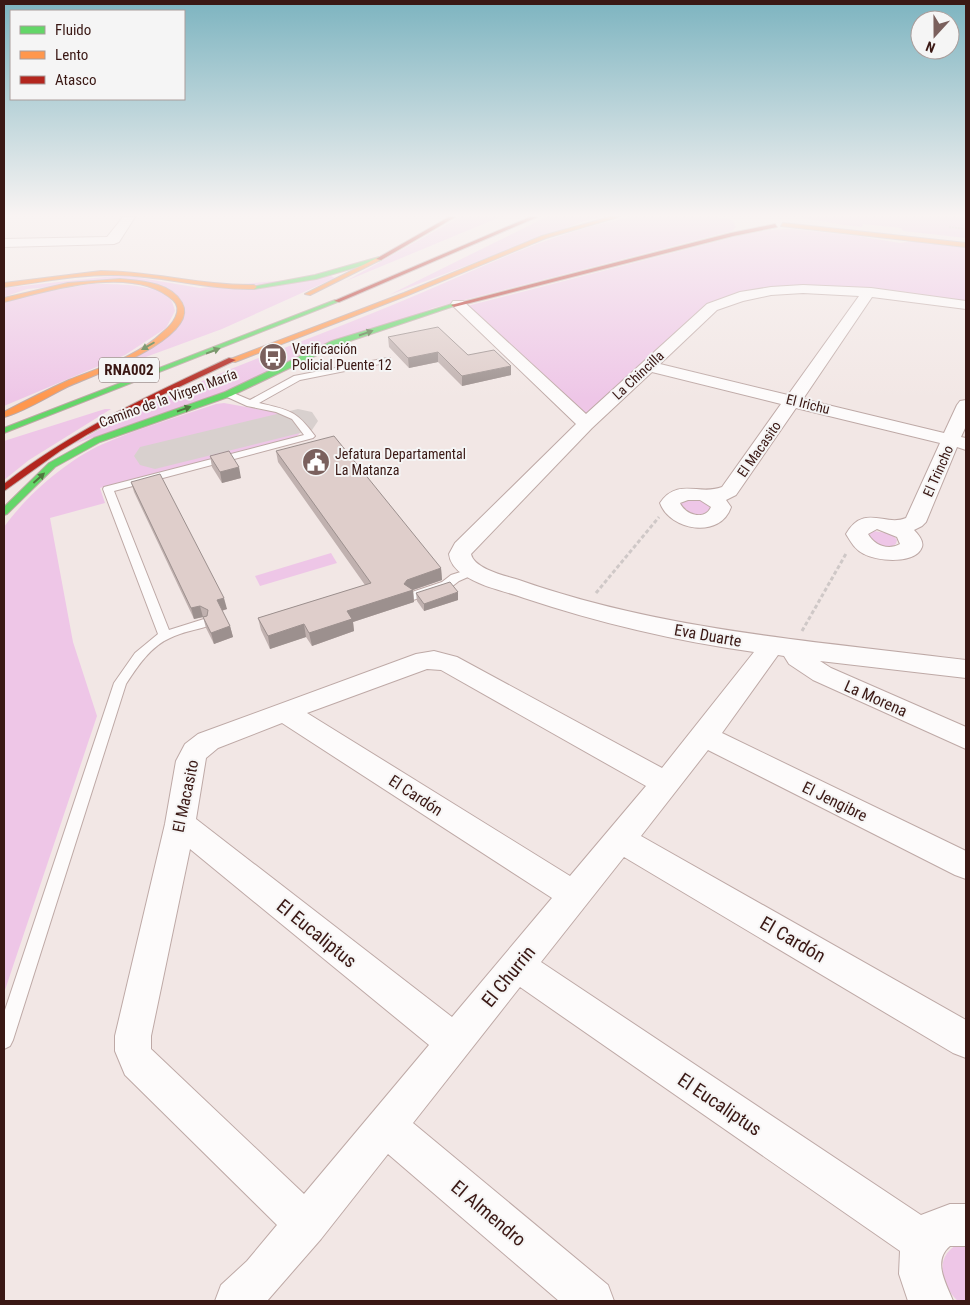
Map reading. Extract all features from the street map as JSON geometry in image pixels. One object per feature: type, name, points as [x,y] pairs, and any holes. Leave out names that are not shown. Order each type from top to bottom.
[{"type":"main road","points":[[4,285],[52,278]]},
{"type":"main road","points":[[157,278],[209,286],[268,286],[316,278]]},
{"type":"main road","points":[[299,298],[345,278]]},
{"type":"main road","name":"RNA002","points":[[4,416],[364,278]]},
{"type":"main road","name":"RNA002","points":[[4,432],[247,338],[393,278]]},
{"type":"main road","points":[[314,328],[410,278]]},
{"type":"main road","name":"Camino de la Virgen María","points":[[232,360],[446,278]]},
{"type":"main road","name":"Camino de la Virgen María","points":[[4,512],[52,465],[97,440],[228,394],[336,343],[393,323],[561,278]]},
{"type":"main road","points":[[4,300],[31,291],[72,283],[128,282],[145,284],[169,294],[179,304],[181,311],[179,319],[171,329],[145,347],[4,416]]},
{"type":"main road","points":[[4,432],[124,397],[232,360]]},
{"type":"main road","points":[[4,488],[36,462],[91,426],[232,360]]},
{"type":"street","name":"La Chincilla","points":[[467,566],[460,554],[463,548],[586,424],[712,307],[734,298],[793,290],[868,293],[966,305]]},
{"type":"street","name":"El Macasito","points":[[712,498],[729,491],[868,293]]},
{"type":"street","points":[[458,304],[586,424]]},
{"type":"street","name":"El Irichu","points":[[648,366],[959,442]]},
{"type":"street","name":"El Trincho","points":[[857,534],[859,540],[871,549],[887,554],[906,552],[911,547],[911,541],[907,535],[899,529],[915,522],[959,442],[966,405]]},
{"type":"street","points":[[683,494],[698,494],[712,498],[720,507],[720,512],[717,516],[704,521],[687,520],[674,512],[670,503],[673,499],[683,494]]},
{"type":"street","name":"Eva Duarte","points":[[467,566],[534,594],[583,609],[687,632],[782,647],[966,669]]},
{"type":"street","name":"El Churrin","points":[[238,1301],[306,1224],[704,736],[782,647]]},
{"type":"street","name":"La Morena","points":[[782,647],[822,674],[966,739]]},
{"type":"street","name":"El Macasito","points":[[306,1224],[138,1062],[133,1051],[132,1036],[180,824],[190,761],[195,751],[208,741],[284,710],[425,660],[434,660],[448,664],[665,783]]},
{"type":"street","name":"El Cardón","points":[[284,710],[574,895]]},
{"type":"street","name":"El Jengibre","points":[[704,736],[966,866]]},
{"type":"street","name":"El Eucaliptus","points":[[180,824],[454,1042]]},
{"type":"street","name":"El Cardón","points":[[620,839],[966,1040]]},
{"type":"street","name":"El Eucaliptus","points":[[517,965],[924,1242]]},
{"type":"street","name":"El Almendro","points":[[386,1126],[592,1301]]},
{"type":"street","points":[[931,1301],[920,1276],[920,1258],[924,1242],[933,1230],[947,1224],[966,1225]]},
{"type":"lane","points":[[250,404],[297,378],[387,360]]},
{"type":"lane","points":[[165,635],[108,489],[310,436],[295,417],[279,410],[250,404],[228,394]]},
{"type":"lane","points":[[413,596],[446,585],[467,566]]},
{"type":"lane","points":[[4,1040],[120,682],[134,661],[151,644],[165,635],[204,624]]},
{"type":"path","points":[[583,609],[670,503]]},
{"type":"path","points":[[782,647],[857,534]]},
{"type":"shaded area","points":[[96,278],[140,278],[200,288],[310,278],[335,278],[222,329],[124,365],[163,340],[184,304],[132,280],[27,289],[4,297],[4,288]]},
{"type":"shaded area","points":[[423,278],[434,278],[389,295]]},
{"type":"shaded area","points":[[456,278],[550,278],[433,308],[223,392],[74,444],[112,423],[191,386]]},
{"type":"shaded area","points":[[576,278],[966,278],[966,303],[867,291],[813,287],[730,296],[588,413],[584,413],[467,306]]},
{"type":"shaded area","points":[[91,284],[145,287],[155,290],[171,300],[175,311],[166,328],[125,355],[4,406],[4,303],[31,294]]},
{"type":"shaded area","points":[[224,403],[274,412],[289,419],[300,433],[295,438],[100,488],[105,503],[50,518],[73,642],[97,716],[4,993],[4,527],[24,503],[49,479],[89,451],[145,428]]},
{"type":"shaded area","points":[[105,409],[111,409],[29,460],[4,480],[4,441]]},
{"type":"shaded area","points":[[699,499],[710,507],[711,510],[706,515],[690,516],[679,503],[685,500]]},
{"type":"shaded area","points":[[874,531],[892,534],[897,540],[896,544],[889,548],[873,544],[868,535]]},
{"type":"shaded area","points":[[331,553],[337,563],[260,586],[255,576]]},
{"type":"shaded area","points":[[955,1246],[966,1246],[966,1301],[958,1301],[944,1281],[944,1258]]},
{"type":"building","points":[[438,327],[468,355],[494,350],[511,366],[462,376],[438,352],[408,358],[388,337]]},
{"type":"building","points":[[334,436],[441,568],[407,580],[404,584],[413,590],[347,611],[352,619],[309,633],[304,624],[268,636],[258,618],[371,583],[276,451]]},
{"type":"building","points":[[229,451],[239,467],[220,472],[210,456]]},
{"type":"building","points":[[160,474],[224,598],[217,600],[230,626],[211,633],[203,617],[207,616],[208,610],[200,606],[191,608],[131,482]]},
{"type":"building","points":[[450,582],[458,592],[424,604],[416,593]]},
{"type":"taxiway","points":[[155,456],[298,421]]},
{"type":"traffic: fast","points":[[254,287],[310,278]]},
{"type":"traffic: fast","points":[[4,431],[337,301]]},
{"type":"traffic: fast","points":[[4,512],[52,465],[97,440],[228,394],[335,343],[454,305]]},
{"type":"traffic: slow","points":[[4,285],[54,278]]},
{"type":"traffic: slow","points":[[161,278],[223,287],[254,287]]},
{"type":"traffic: slow","points":[[308,294],[341,278]]},
{"type":"traffic: slow","points":[[232,360],[445,278]]},
{"type":"traffic: slow","points":[[4,300],[43,289],[94,282],[120,281],[143,283],[163,289],[177,300],[181,310],[179,318],[167,333],[142,351],[128,359],[69,383],[4,415]]},
{"type":"traffic: jam","points":[[337,301],[391,278]]},
{"type":"traffic: jam","points":[[454,305],[560,278]]},
{"type":"traffic: jam","points":[[4,488],[57,449],[85,432],[232,360]]},
{"type":"place","name":"Verificación Policial Puente 12","points":[[273,357]]},
{"type":"place","name":"Jefatura Departamental La Matanza","points":[[316,462]]}]
